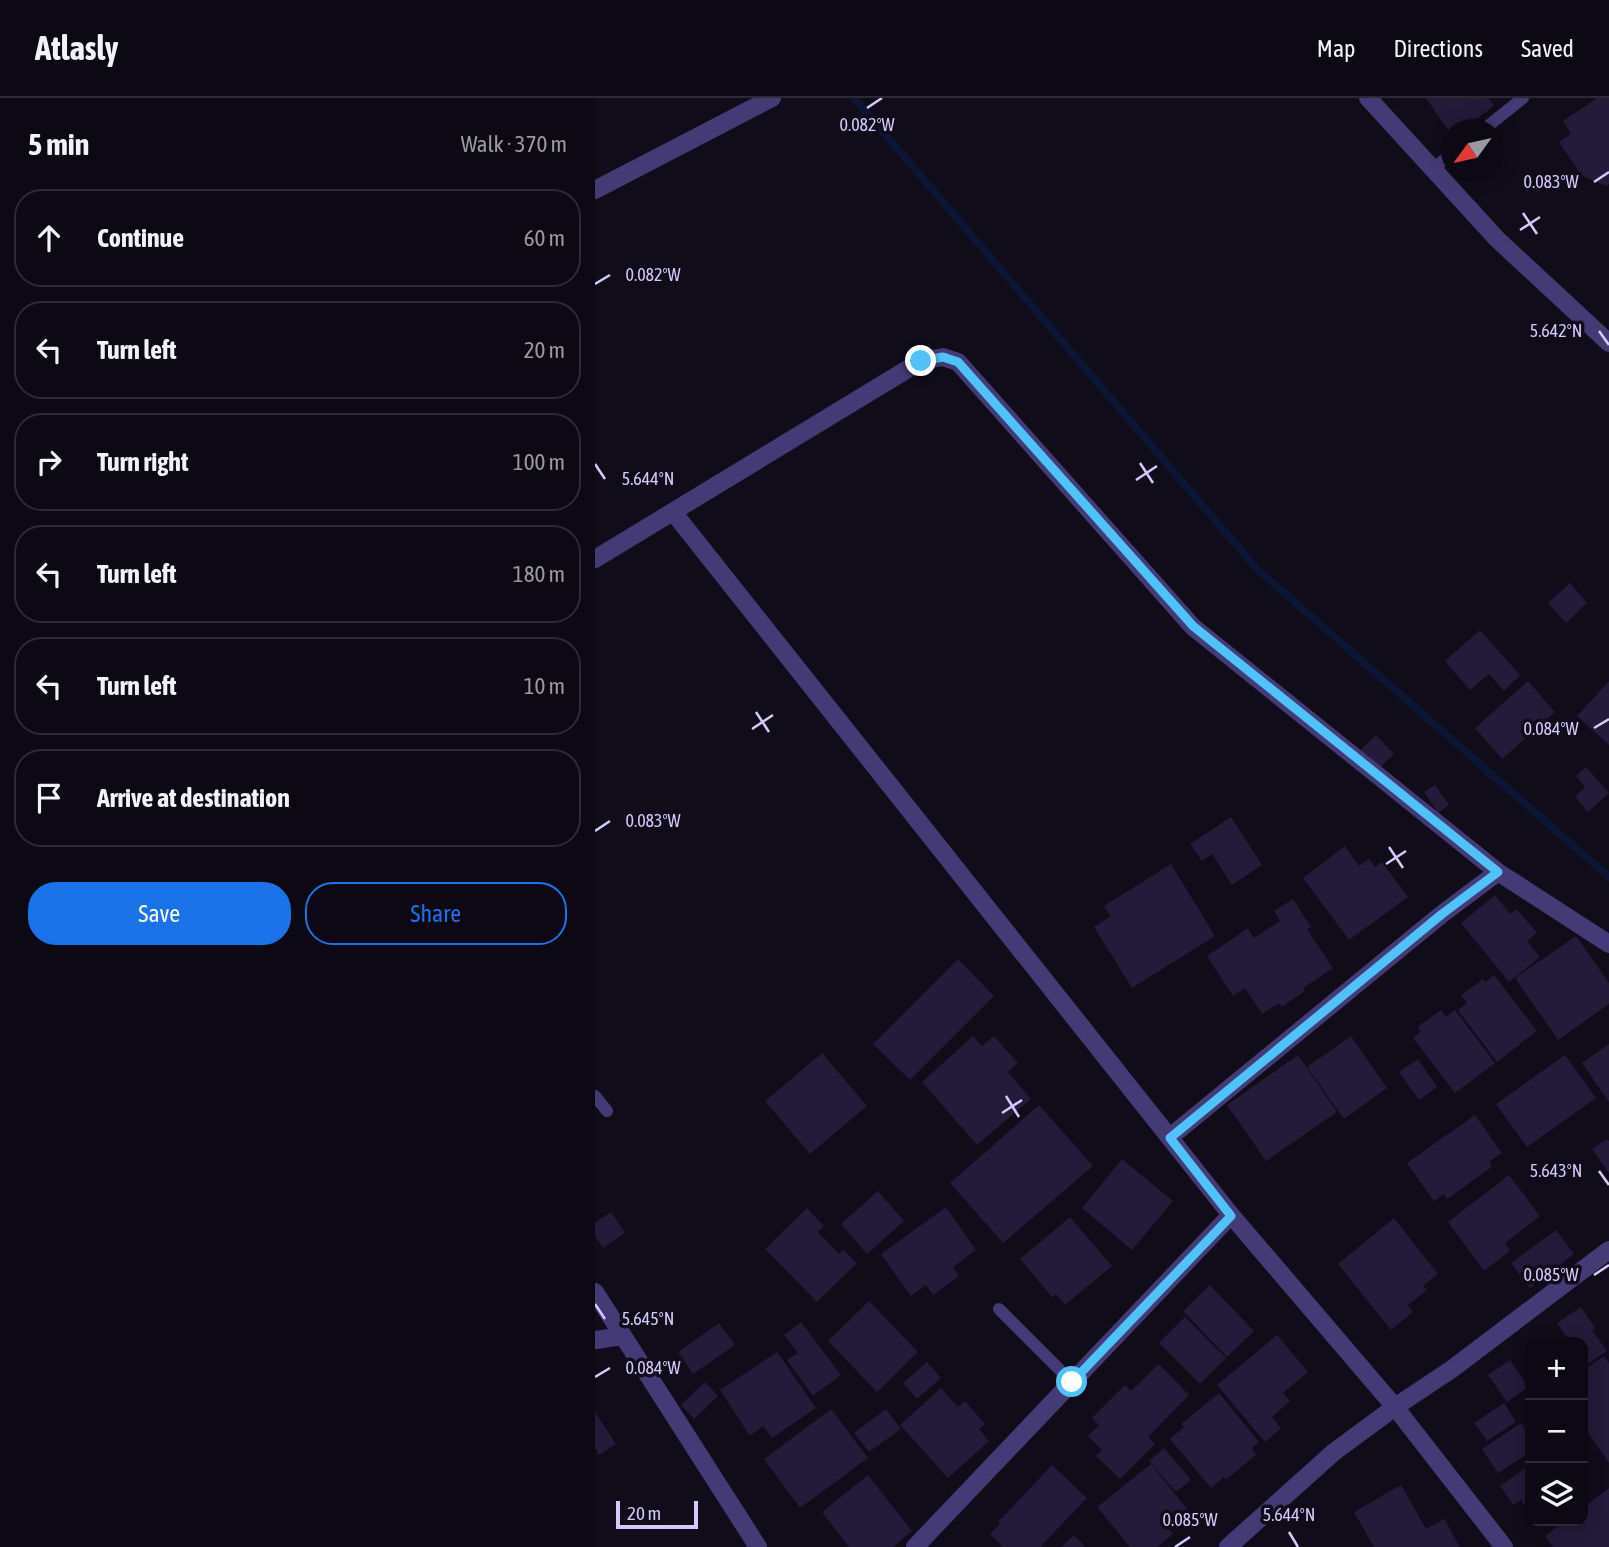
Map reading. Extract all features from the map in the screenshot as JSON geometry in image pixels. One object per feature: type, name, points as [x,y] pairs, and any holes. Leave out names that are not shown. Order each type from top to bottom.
[{"type":"street","points":[[595,190],[772,98]]},
{"type":"street","points":[[1368,98],[1497,239],[1609,344]]},
{"type":"street","points":[[595,559],[921,361],[943,357],[958,362],[1193,626],[1498,872],[1609,944]]},
{"type":"street","points":[[673,512],[1231,1216],[1395,1407],[1504,1547]]},
{"type":"street","points":[[1170,1138],[1442,914],[1498,872]]},
{"type":"street","points":[[915,1547],[1231,1216]]},
{"type":"street","points":[[1228,1547],[1334,1452],[1452,1369],[1609,1250]]},
{"type":"street","points":[[595,1292],[758,1547]]},
{"type":"street","points":[[595,1340],[623,1336]]},
{"type":"lane","points":[[1497,119],[1523,98]]},
{"type":"lane","points":[[1433,169],[1441,162]]},
{"type":"lane","points":[[595,1096],[607,1111]]},
{"type":"lane","points":[[999,1308],[1072,1382]]},
{"type":"building","points":[[1426,98],[1488,98],[1494,106],[1476,119],[1441,120]]},
{"type":"building","points":[[1597,98],[1609,98],[1609,184],[1606,186],[1581,175],[1559,142],[1571,134],[1563,121]]},
{"type":"building","points":[[1570,583],[1587,603],[1566,623],[1548,603]]},
{"type":"building","points":[[1480,630],[1520,675],[1504,691],[1489,674],[1470,690],[1445,661]]},
{"type":"building","points":[[1528,681],[1555,712],[1502,759],[1475,728]]},
{"type":"building","points":[[1609,681],[1609,745],[1577,716]]},
{"type":"building","points":[[1376,735],[1394,754],[1378,769],[1360,751]]},
{"type":"building","points":[[1586,767],[1609,793],[1588,812],[1575,797],[1585,787],[1576,776]]},
{"type":"building","points":[[1435,785],[1449,805],[1438,813],[1424,792]]},
{"type":"building","points":[[1231,817],[1262,865],[1232,885],[1212,854],[1202,861],[1190,844]]},
{"type":"building","points":[[1345,846],[1359,866],[1369,859],[1375,867],[1382,862],[1408,897],[1349,940],[1303,878]]},
{"type":"building","points":[[1171,864],[1215,936],[1132,988],[1094,927],[1111,916],[1104,906]]},
{"type":"building","points":[[1495,895],[1510,914],[1517,909],[1537,933],[1527,941],[1540,957],[1509,982],[1461,923]]},
{"type":"building","points":[[1293,899],[1311,927],[1307,929],[1333,968],[1303,988],[1305,991],[1282,1007],[1279,1003],[1262,1014],[1245,988],[1233,996],[1207,956],[1248,928],[1254,938],[1280,921],[1274,911]]},
{"type":"building","points":[[1576,936],[1609,983],[1609,1004],[1558,1040],[1515,978]]},
{"type":"building","points":[[958,959],[994,996],[910,1080],[873,1044]]},
{"type":"building","points":[[1494,975],[1537,1031],[1497,1062],[1458,1010],[1467,1003],[1461,995],[1483,979],[1486,982]]},
{"type":"building","points":[[1441,1010],[1446,1017],[1455,1010],[1495,1063],[1455,1093],[1413,1038],[1421,1031],[1417,1027]]},
{"type":"building","points":[[973,1036],[982,1046],[994,1036],[1018,1063],[1008,1072],[1031,1099],[977,1145],[922,1082]]},
{"type":"building","points":[[1351,1036],[1387,1088],[1344,1119],[1307,1067]]},
{"type":"building","points":[[1609,1044],[1609,1102],[1582,1063]]},
{"type":"building","points":[[822,1053],[867,1106],[810,1154],[765,1101]]},
{"type":"building","points":[[1298,1055],[1337,1112],[1266,1161],[1227,1105]]},
{"type":"building","points":[[1565,1055],[1596,1098],[1527,1147],[1496,1104]]},
{"type":"building","points":[[1418,1059],[1437,1087],[1419,1100],[1399,1072]]},
{"type":"building","points":[[1039,1105],[1093,1166],[1003,1243],[950,1183]]},
{"type":"building","points":[[1475,1115],[1502,1153],[1489,1162],[1492,1167],[1447,1199],[1444,1194],[1434,1201],[1407,1163]]},
{"type":"building","points":[[1607,1139],[1609,1141],[1609,1173],[1592,1149]]},
{"type":"building","points":[[1122,1159],[1173,1201],[1132,1250],[1082,1208]]},
{"type":"building","points":[[1509,1175],[1540,1216],[1505,1243],[1510,1251],[1484,1271],[1448,1222]]},
{"type":"building","points":[[878,1191],[904,1221],[867,1254],[841,1224]]},
{"type":"building","points":[[946,1207],[976,1250],[953,1267],[959,1276],[933,1295],[926,1285],[911,1296],[881,1254]]},
{"type":"building","points":[[807,1208],[824,1226],[818,1232],[839,1254],[843,1249],[857,1263],[817,1302],[765,1249]]},
{"type":"building","points":[[611,1212],[625,1233],[603,1248],[595,1236],[595,1223]]},
{"type":"building","points":[[1070,1217],[1112,1266],[1065,1305],[1056,1294],[1052,1297],[1020,1259]]},
{"type":"building","points":[[1394,1218],[1438,1274],[1423,1286],[1427,1290],[1408,1305],[1413,1312],[1391,1330],[1338,1264]]},
{"type":"building","points":[[1556,1230],[1574,1254],[1530,1288],[1511,1263]]},
{"type":"building","points":[[1210,1285],[1254,1331],[1227,1357],[1183,1311]]},
{"type":"building","points":[[869,1301],[918,1352],[877,1392],[828,1341]]},
{"type":"building","points":[[1581,1307],[1595,1328],[1592,1330],[1607,1351],[1588,1364],[1588,1337],[1567,1337],[1557,1323]]},
{"type":"building","points":[[1185,1317],[1226,1358],[1200,1384],[1159,1343]]},
{"type":"building","points":[[801,1322],[841,1375],[813,1396],[787,1360],[798,1353],[784,1335]]},
{"type":"building","points":[[719,1323],[735,1345],[693,1374],[678,1352]]},
{"type":"building","points":[[1277,1335],[1308,1372],[1283,1393],[1290,1401],[1272,1417],[1281,1428],[1265,1442],[1217,1385]]},
{"type":"building","points":[[777,1352],[816,1408],[772,1438],[763,1426],[750,1436],[720,1390]]},
{"type":"building","points":[[1604,1356],[1609,1363],[1609,1463],[1588,1432],[1588,1367]]},
{"type":"building","points":[[1510,1360],[1525,1382],[1525,1389],[1507,1402],[1488,1375]]},
{"type":"building","points":[[927,1362],[941,1378],[917,1399],[903,1383]]},
{"type":"building","points":[[1159,1364],[1189,1395],[1148,1437],[1155,1444],[1120,1479],[1096,1456],[1102,1450],[1088,1436],[1099,1425],[1092,1418],[1125,1385],[1131,1391]]},
{"type":"building","points":[[705,1382],[718,1396],[694,1419],[681,1405]]},
{"type":"building","points":[[941,1388],[958,1407],[965,1401],[985,1424],[979,1429],[989,1441],[948,1478],[900,1425]]},
{"type":"building","points":[[1219,1393],[1259,1442],[1252,1448],[1256,1455],[1226,1480],[1224,1477],[1211,1488],[1170,1439],[1184,1427],[1181,1424]]},
{"type":"building","points":[[1504,1403],[1516,1422],[1487,1441],[1474,1423]]},
{"type":"building","points":[[831,1409],[868,1458],[800,1508],[764,1459]]},
{"type":"building","points":[[886,1409],[901,1429],[869,1452],[854,1433]]},
{"type":"building","points":[[595,1412],[616,1444],[599,1455],[595,1448]]},
{"type":"building","points":[[1521,1423],[1525,1429],[1525,1455],[1498,1473],[1482,1449]]},
{"type":"building","points":[[1164,1448],[1191,1480],[1176,1492],[1149,1461]]},
{"type":"building","points":[[1151,1464],[1191,1514],[1175,1527],[1170,1521],[1165,1525],[1173,1534],[1157,1547],[1130,1547],[1097,1507]]},
{"type":"building","points":[[1052,1465],[1087,1498],[1040,1547],[1003,1547],[990,1534]]},
{"type":"building","points":[[1525,1468],[1525,1506],[1521,1500],[1513,1505],[1500,1486]]},
{"type":"building","points":[[868,1475],[912,1531],[893,1547],[849,1547],[822,1512]]},
{"type":"building","points":[[1401,1485],[1426,1529],[1444,1519],[1460,1547],[1374,1547],[1354,1512]]},
{"type":"building","points":[[1609,1488],[1609,1547],[1553,1547],[1545,1536],[1558,1526],[1588,1526],[1588,1504]]},
{"type":"building","points":[[1074,1535],[1086,1547],[1061,1547]]},
{"type":"waterway","points":[[854,98],[1257,569],[1609,877]]},
{"type":"route","points":[[921,361],[943,357],[958,362],[1193,626],[1498,872],[1442,914],[1170,1138],[1231,1216],[1072,1382]]}]
